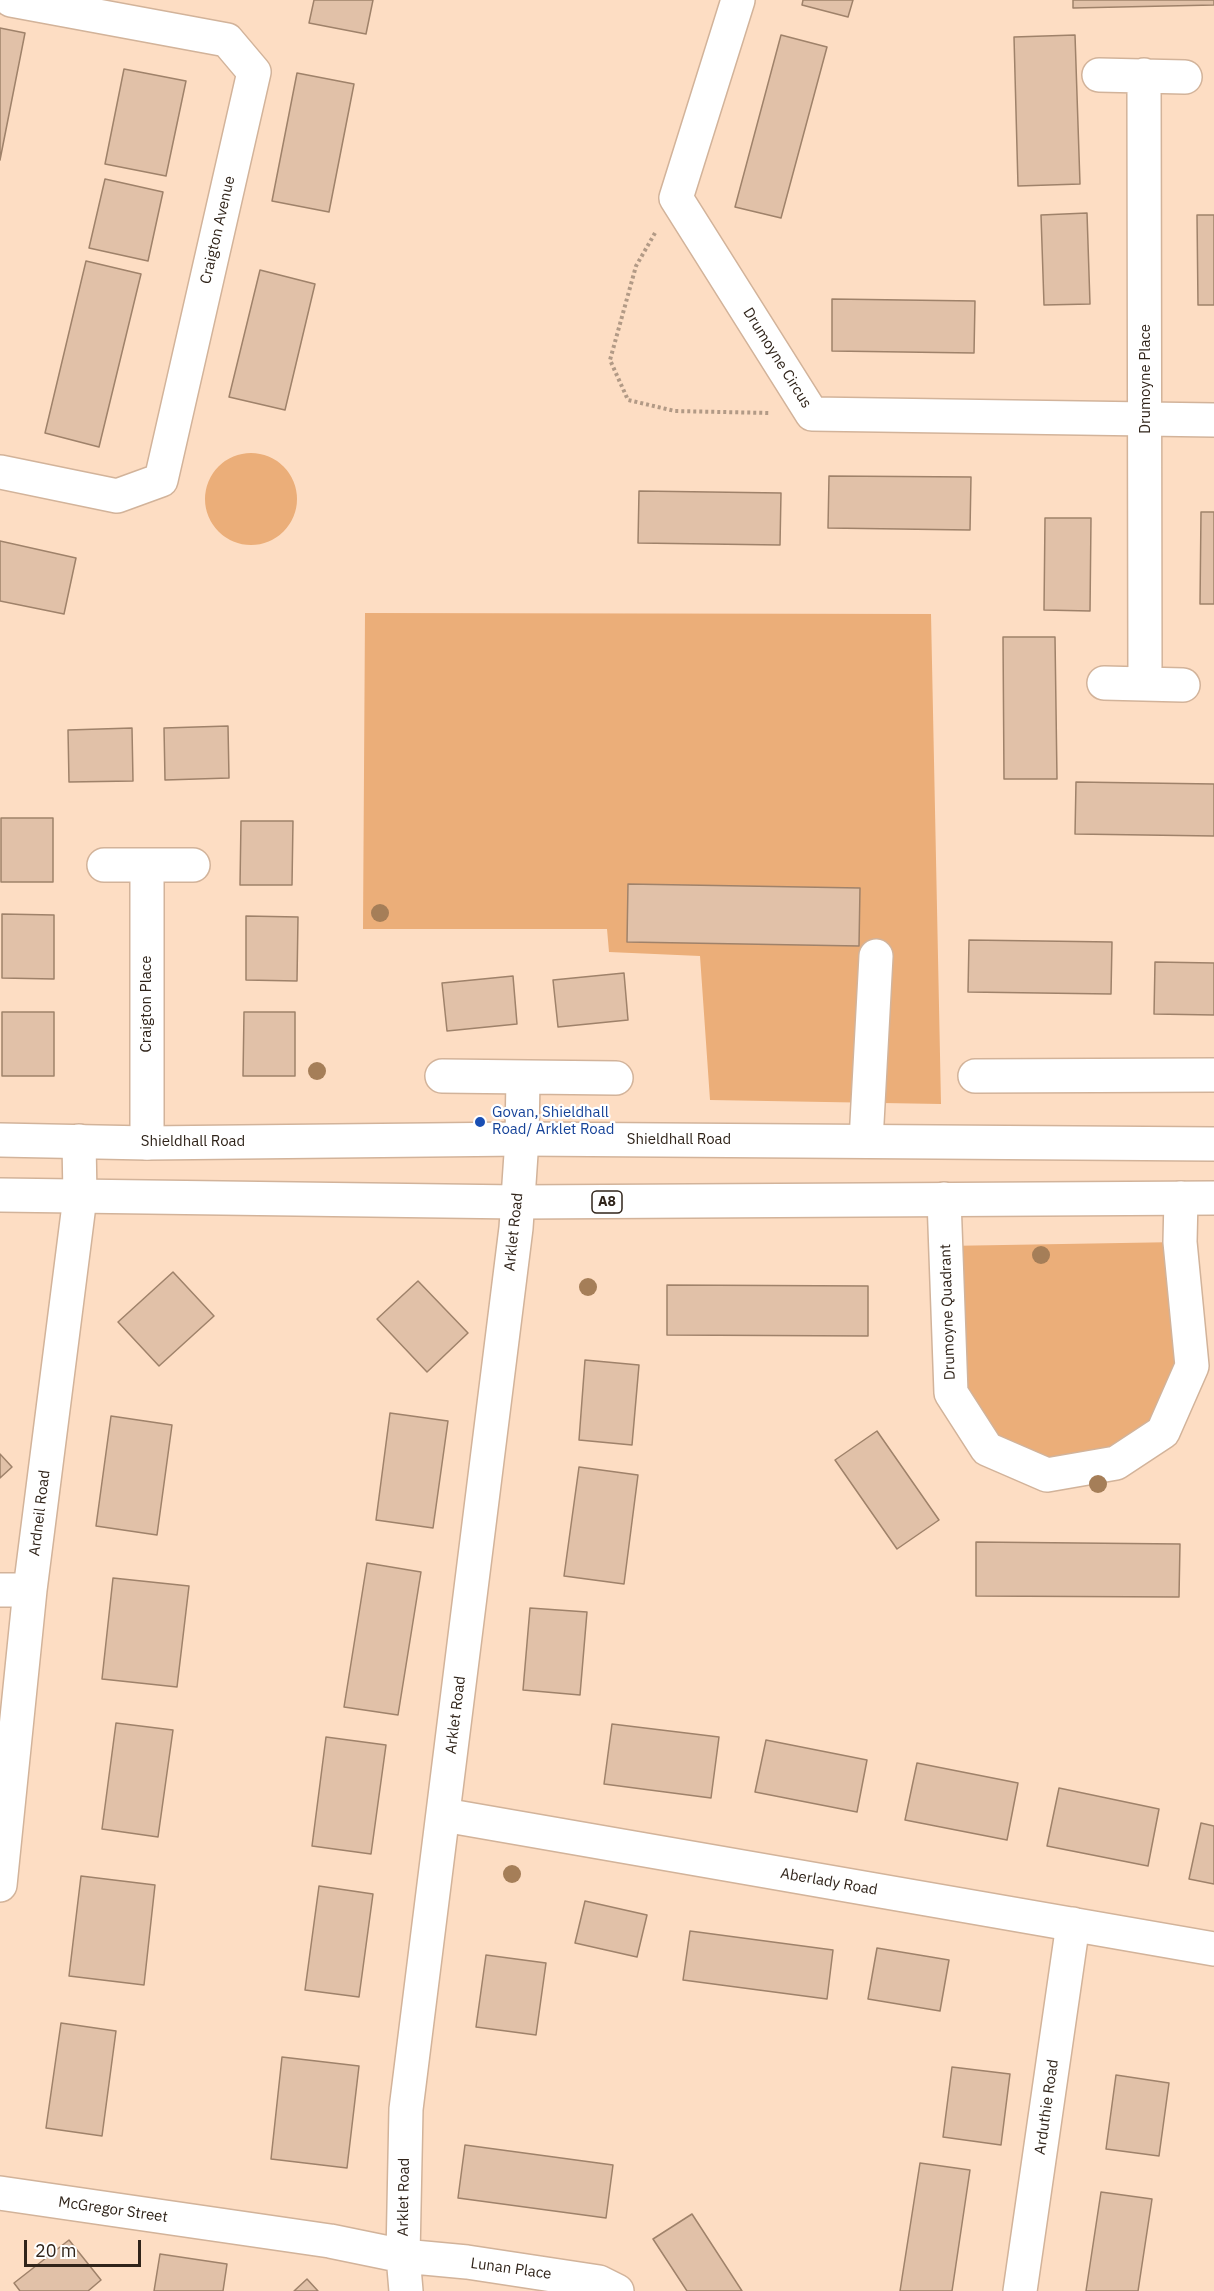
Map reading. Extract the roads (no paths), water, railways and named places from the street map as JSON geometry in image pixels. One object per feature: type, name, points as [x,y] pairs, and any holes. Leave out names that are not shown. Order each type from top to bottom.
[{"type":"street","name":"Craigton Avenue","points":[[0,472],[117,496],[161,480],[254,72],[227,40],[11,0]]},
{"type":"street","name":"Drumoyne Circus","points":[[738,0],[676,198],[812,414],[1214,420]]},
{"type":"street","points":[[1099,75],[1185,77]]},
{"type":"street","name":"Drumoyne Place","points":[[1144,75],[1145,683]]},
{"type":"street","points":[[1104,683],[1183,685]]},
{"type":"street","points":[[104,865],[193,865]]},
{"type":"street","name":"Craigton Place","points":[[147,866],[147,1143]]},
{"type":"street","points":[[866,1141],[876,956]]},
{"type":"street","points":[[975,1076],[1214,1075]]},
{"type":"street","points":[[442,1076],[616,1078]]},
{"type":"street","name":"Arklet Road","points":[[406,2291],[403,2256],[406,2109],[518,1202],[523,1077]]},
{"type":"street","name":"Shieldhall Road","points":[[0,1140],[147,1143],[522,1139],[1214,1144]]},
{"type":"street","name":"Ardneil Road","points":[[0,1885],[15,1590],[80,1197],[79,1141]]},
{"type":"street","name":"A8","points":[[0,1196],[518,1202],[1214,1198]]},
{"type":"street","name":"Drumoyne Quadrant","points":[[944,1200],[951,1392],[987,1449],[1047,1475],[1116,1463],[1163,1432],[1192,1366],[1179,1242],[1181,1198]]},
{"type":"street","name":"Aberlady Road","points":[[444,1815],[1214,1949]]},
{"type":"street","name":"Arduthie Road","points":[[1020,2291],[1073,1924]]},
{"type":"street","name":"McGregor Street","points":[[0,2193],[330,2241],[403,2256]]},
{"type":"street","name":"Lunan Place","points":[[403,2256],[467,2262],[599,2282],[617,2291]]},
{"type":"place","name":"Govan, Shieldhall Road/ Arklet Road","points":[[480,1122]]}]
